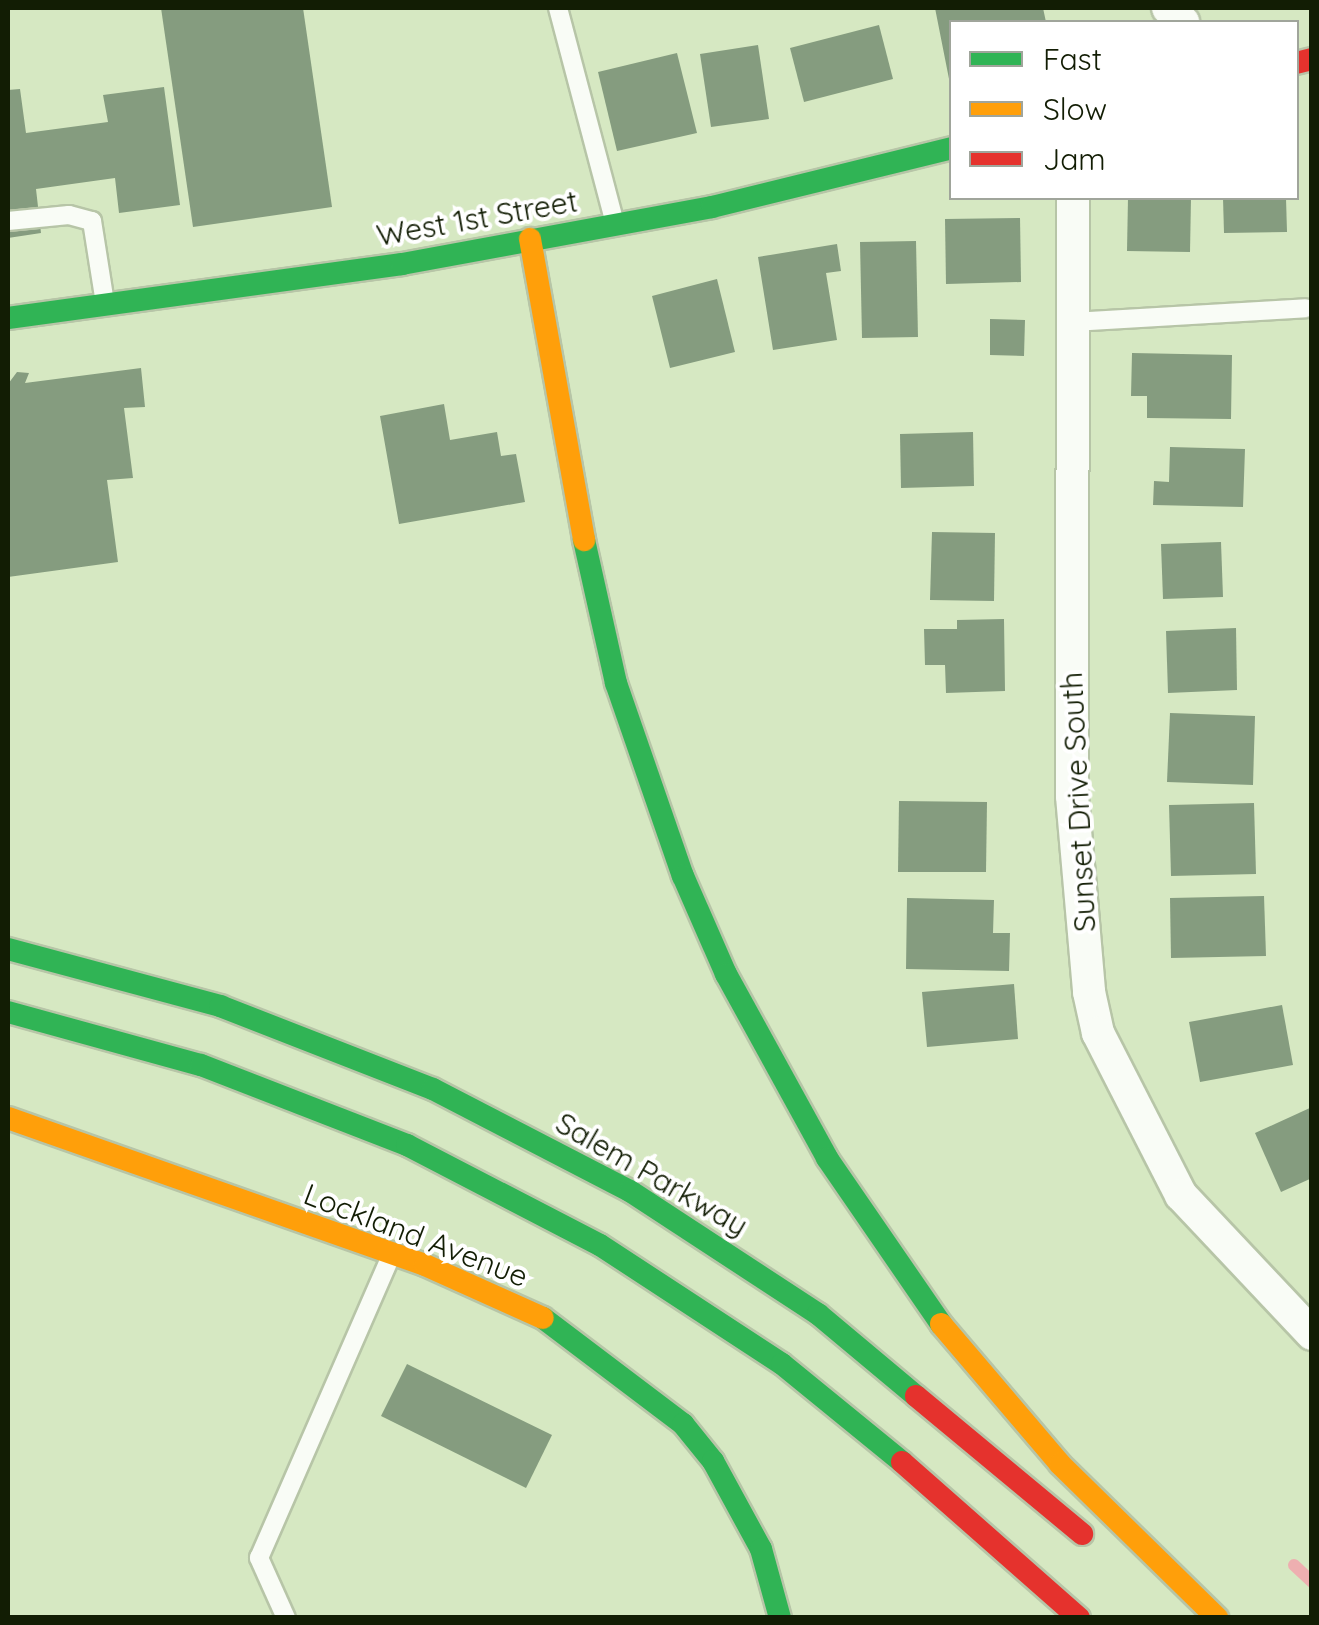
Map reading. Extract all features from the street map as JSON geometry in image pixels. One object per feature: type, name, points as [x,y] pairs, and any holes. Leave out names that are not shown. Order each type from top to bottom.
[{"type":"main road","name":"West 1st Street","points":[[8,318],[402,264],[615,224],[949,149]]},
{"type":"main road","points":[[530,239],[570,478],[616,683],[683,876],[742,1005],[827,1158],[951,1338],[1060,1464],[1218,1618]]},
{"type":"main road","name":"Salem Parkway","points":[[8,948],[220,1006],[330,1045],[433,1088],[630,1192],[818,1314],[1105,1556]]},
{"type":"main road","points":[[8,1012],[184,1060],[307,1103],[407,1145],[600,1246],[796,1375],[1078,1618]]},
{"type":"main road","name":"Lockland Avenue","points":[[8,1118],[392,1254],[538,1315],[640,1384],[683,1424],[740,1505],[780,1618]]},
{"type":"street","name":"Sunset Drive South","points":[[1073,200],[1072,796],[1098,1032],[1181,1195],[1312,1334]]},
{"type":"lane","points":[[558,8],[615,224]]},
{"type":"lane","points":[[8,221],[69,215],[92,222],[105,305]]},
{"type":"lane","points":[[1072,322],[1306,308]]},
{"type":"lane","points":[[286,1618],[259,1558],[392,1254]]},
{"type":"building","points":[[161,8],[303,8],[332,207],[193,227]]},
{"type":"building","points":[[935,8],[1043,8],[1046,20],[949,20],[949,79]]},
{"type":"building","points":[[879,25],[893,79],[804,102],[790,48]]},
{"type":"building","points":[[758,45],[769,119],[711,127],[700,54]]},
{"type":"building","points":[[677,53],[697,133],[617,151],[598,72]]},
{"type":"building","points":[[164,87],[180,205],[119,213],[115,178],[36,189],[41,233],[8,238],[8,90],[20,89],[26,133],[108,122],[103,95]]},
{"type":"building","points":[[1128,200],[1191,200],[1190,252],[1127,251]]},
{"type":"building","points":[[1223,200],[1286,200],[1287,232],[1224,233]]},
{"type":"building","points":[[1020,218],[1021,282],[946,284],[945,219]]},
{"type":"building","points":[[916,241],[918,337],[862,338],[860,242]]},
{"type":"building","points":[[837,244],[841,271],[826,273],[837,340],[773,350],[758,257]]},
{"type":"building","points":[[717,279],[735,352],[670,368],[652,296]]},
{"type":"building","points":[[990,319],[1025,320],[1024,356],[990,355]]},
{"type":"building","points":[[1132,353],[1232,355],[1231,419],[1147,418],[1147,396],[1131,396]]},
{"type":"building","points":[[141,368],[145,407],[124,408],[133,478],[107,480],[118,562],[8,577],[8,384],[17,372],[29,373],[25,383]]},
{"type":"building","points":[[444,404],[450,440],[497,432],[501,456],[516,454],[525,502],[399,524],[380,416]]},
{"type":"building","points":[[973,432],[974,486],[901,488],[900,434]]},
{"type":"building","points":[[1170,447],[1245,449],[1243,507],[1153,505],[1154,481],[1169,482]]},
{"type":"building","points":[[932,532],[995,533],[994,601],[930,600]]},
{"type":"building","points":[[1221,542],[1223,597],[1163,599],[1161,544]]},
{"type":"building","points":[[1004,619],[1005,691],[946,693],[945,665],[925,665],[924,629],[957,629],[957,620]]},
{"type":"building","points":[[1236,628],[1237,690],[1168,693],[1166,631]]},
{"type":"building","points":[[1170,713],[1255,716],[1253,785],[1167,782]]},
{"type":"building","points":[[899,801],[987,802],[986,872],[898,872]]},
{"type":"building","points":[[1254,803],[1256,874],[1171,876],[1169,805]]},
{"type":"building","points":[[1264,896],[1266,956],[1171,958],[1170,898]]},
{"type":"building","points":[[907,898],[994,900],[993,933],[1010,933],[1009,971],[906,969]]},
{"type":"building","points":[[1014,984],[1018,1039],[927,1047],[922,992]]},
{"type":"building","points":[[1282,1005],[1293,1065],[1200,1082],[1189,1022]]},
{"type":"building","points":[[1312,1107],[1312,1178],[1281,1192],[1255,1133]]},
{"type":"building","points":[[407,1364],[552,1435],[526,1488],[381,1416]]},
{"type":"waterway","points":[[1294,1565],[1312,1582]]},
{"type":"traffic: fast","points":[[8,318],[402,264],[712,207],[949,149]]},
{"type":"traffic: fast","points":[[584,540],[616,683],[683,876],[726,974],[827,1158],[941,1324]]},
{"type":"traffic: fast","points":[[8,949],[220,1006],[433,1089],[630,1191],[818,1314],[916,1396]]},
{"type":"traffic: fast","points":[[8,1012],[201,1065],[407,1145],[600,1245],[782,1364],[902,1462]]},
{"type":"traffic: fast","points":[[543,1318],[683,1424],[713,1461],[761,1549],[780,1618]]},
{"type":"traffic: slow","points":[[530,239],[584,540]]},
{"type":"traffic: slow","points":[[8,1118],[425,1265],[543,1318]]},
{"type":"traffic: slow","points":[[941,1324],[1060,1464],[1217,1618]]},
{"type":"traffic: jam","points":[[1299,62],[1312,59]]},
{"type":"traffic: jam","points":[[916,1396],[1082,1534]]},
{"type":"traffic: jam","points":[[902,1462],[1079,1618]]}]
